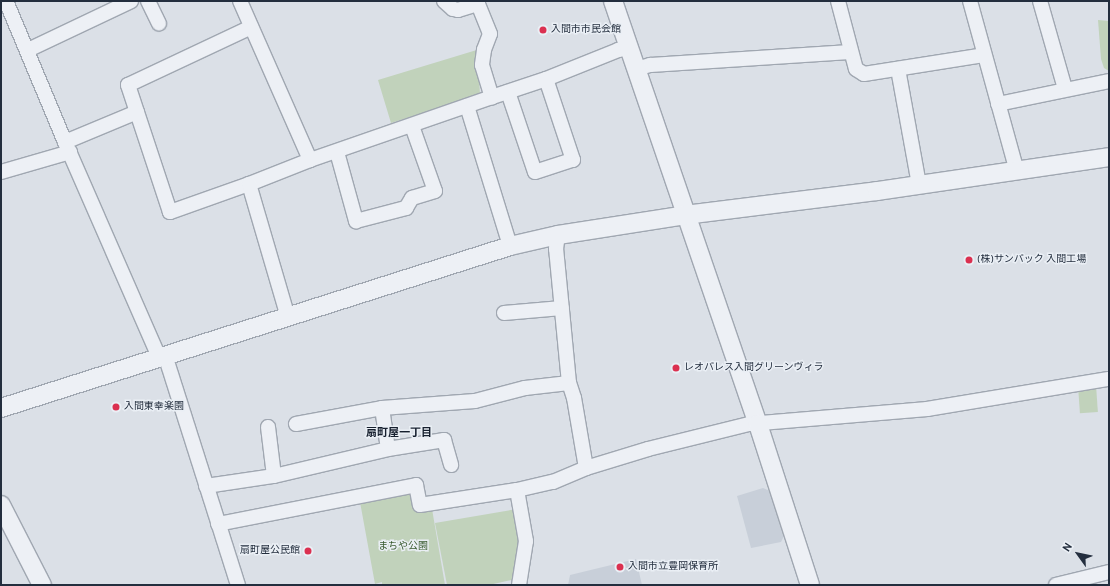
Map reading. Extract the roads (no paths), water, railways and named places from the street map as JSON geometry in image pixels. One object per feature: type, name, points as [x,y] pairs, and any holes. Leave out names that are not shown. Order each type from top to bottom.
[{"type":"street","points":[[6,1],[68,147],[162,356],[238,585]]},
{"type":"street","points":[[28,50],[132,1]]},
{"type":"street","points":[[148,1],[159,24]]},
{"type":"street","points":[[240,1],[310,160]]},
{"type":"street","points":[[444,1],[453,9],[458,10],[478,4],[490,34],[484,50],[482,65],[492,97]]},
{"type":"street","points":[[613,1],[685,215],[758,424],[810,585]]},
{"type":"street","points":[[838,1],[856,69],[864,74],[984,55]]},
{"type":"street","points":[[970,1],[1017,172]]},
{"type":"street","points":[[1040,1],[1066,89]]},
{"type":"street","points":[[251,27],[128,85],[170,212],[249,184],[310,160],[546,79],[618,50],[629,48]]},
{"type":"street","points":[[636,69],[650,65],[851,52]]},
{"type":"street","points":[[898,69],[919,185]]},
{"type":"street","points":[[508,92],[535,172],[573,160],[546,79]]},
{"type":"street","points":[[998,104],[1066,89],[1109,82]]},
{"type":"street","points":[[467,106],[510,246]]},
{"type":"street","points":[[1,172],[68,147],[137,112]]},
{"type":"street","points":[[336,152],[356,221],[406,208],[412,198],[435,191],[412,126]]},
{"type":"street","points":[[1,408],[510,246],[558,235],[685,215],[1017,172],[1109,157]]},
{"type":"street","points":[[249,184],[288,317]]},
{"type":"street","points":[[558,235],[556,249],[569,383],[574,398],[586,468]]},
{"type":"street","points":[[504,313],[562,308]]},
{"type":"street","points":[[218,524],[416,485],[420,505],[517,490],[553,482],[586,468],[695,437],[749,424],[927,409],[1109,379]]},
{"type":"street","points":[[296,424],[382,408],[475,401],[525,388],[569,383]]},
{"type":"street","points":[[382,408],[388,449]]},
{"type":"street","points":[[268,428],[274,476]]},
{"type":"street","points":[[206,486],[274,476],[388,449],[444,440],[451,465]]},
{"type":"street","points":[[517,490],[526,541],[519,585]]},
{"type":"street","points":[[1,505],[6,530],[42,585]]},
{"type":"street","points":[[1056,585],[1109,572]]},
{"type":"place","name":"入間市市民会館","points":[[543,30]]},
{"type":"place","name":"(株)サンパック 入間工場","points":[[969,260]]},
{"type":"place","name":"レオパレス入間グリーンヴィラ","points":[[676,368]]},
{"type":"place","name":"入間東幸楽園","points":[[116,407]]},
{"type":"place","name":"扇町屋公民館","points":[[308,551]]},
{"type":"place","name":"入間市立豊岡保育所","points":[[620,567]]},
{"type":"district","name":"扇町屋一丁目","points":[[399,433]]},
{"type":"park label","name":"まちや公園","points":[[403,547]]}]
